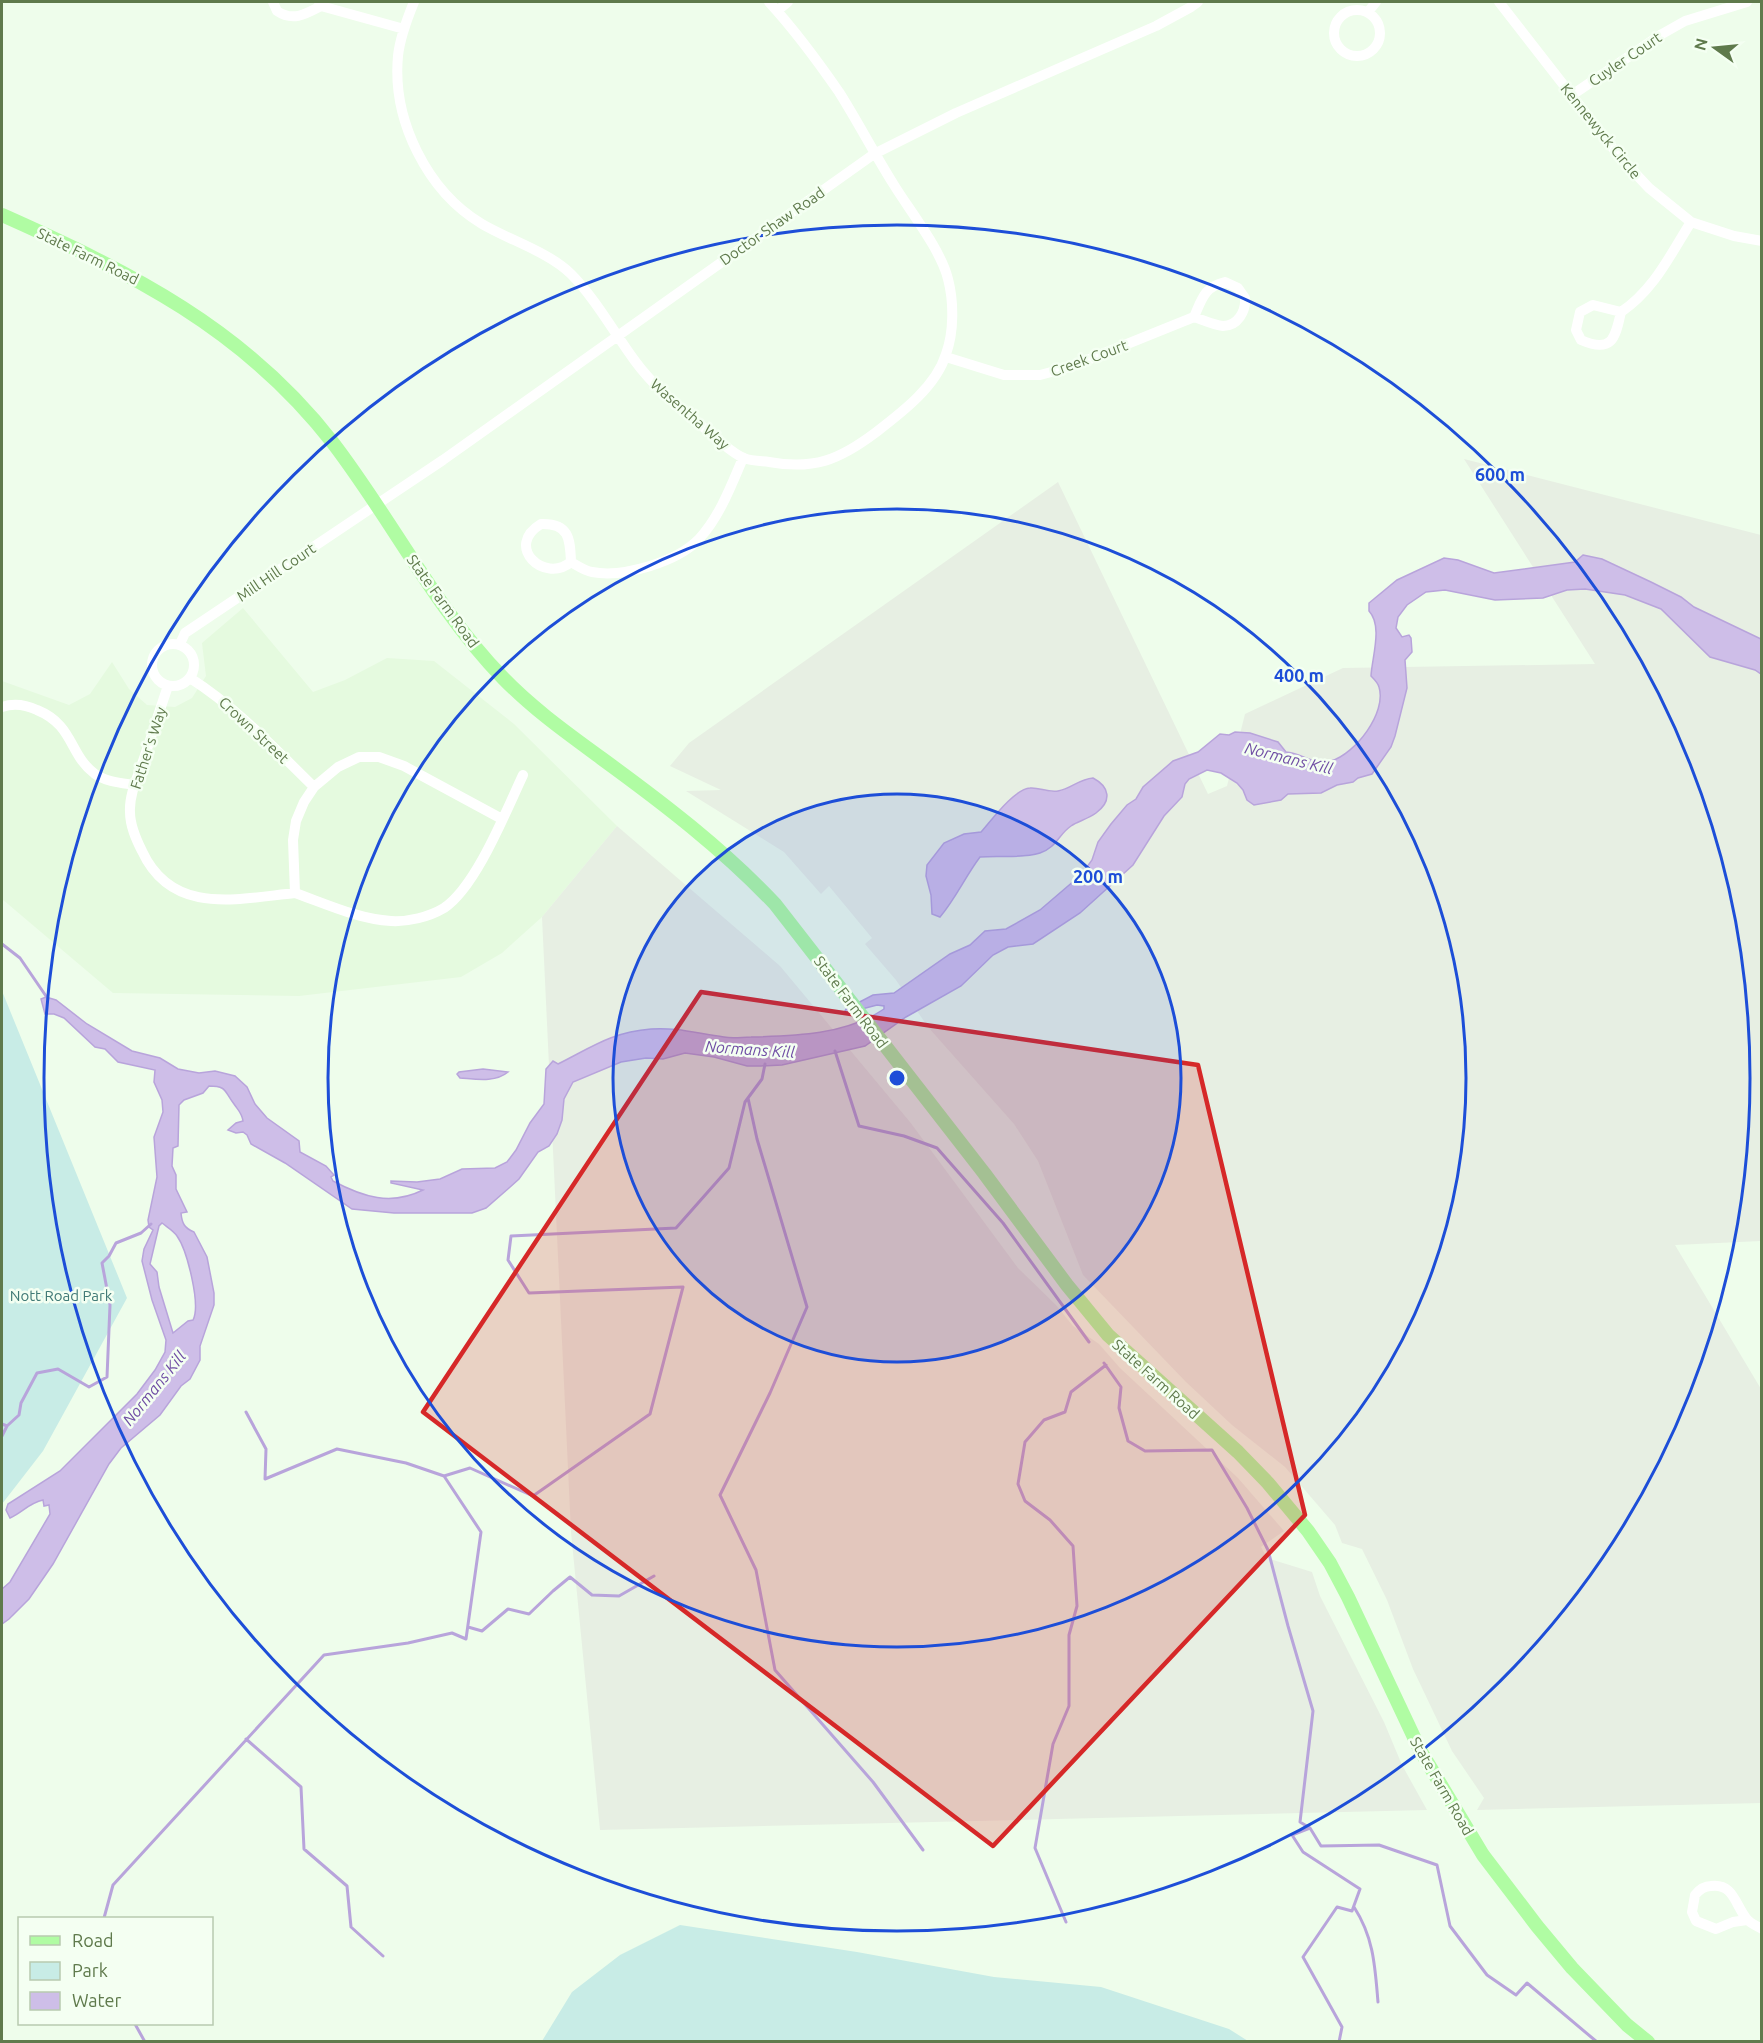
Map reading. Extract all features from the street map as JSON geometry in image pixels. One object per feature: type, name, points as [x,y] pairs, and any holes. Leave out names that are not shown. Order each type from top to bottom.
[{"type":"main road","name":"State Farm Road","points":[[2,215],[130,275],[208,323],[270,372],[333,442],[464,634],[503,678],[534,708],[699,832],[745,872],[794,926],[1067,1285],[1108,1335],[1238,1452],[1268,1483],[1308,1531],[1330,1563],[1348,1597],[1420,1750],[1483,1855],[1572,1968],[1627,2025],[1648,2042]]},
{"type":"street","points":[[273,2],[277,11],[293,17],[299,17],[320,4],[404,29]]},
{"type":"street","name":"Wasentha Way","points":[[414,2],[404,29],[399,55],[400,104],[416,152],[434,180],[457,204],[479,222],[546,257],[570,273],[653,384],[712,435],[743,458],[806,466],[841,456],[886,424],[917,397],[932,380],[946,357],[952,312],[948,278],[937,254],[874,154],[839,92],[769,2]]},
{"type":"street","points":[[777,10],[788,2]]},
{"type":"street","name":"Doctor Shaw Road","points":[[377,504],[874,154],[956,113],[1156,26],[1198,2]]},
{"type":"street","points":[[1368,12],[1376,2]]},
{"type":"street","name":"Kennewyck Circle","points":[[1498,2],[1635,175],[1691,222],[1761,242]]},
{"type":"street","name":"Cuyler Court","points":[[1572,95],[1685,21],[1747,2]]},
{"type":"street","points":[[1354,10],[1368,12],[1380,27],[1377,45],[1363,55],[1347,54],[1339,48],[1335,40],[1337,21],[1346,12],[1354,10]]},
{"type":"street","points":[[1621,312],[1593,305],[1585,308],[1580,312],[1576,325],[1581,340],[1592,345],[1607,344],[1617,332],[1621,312],[1638,301],[1691,222]]},
{"type":"street","points":[[1225,282],[1238,288],[1245,298],[1243,313],[1235,322],[1224,326],[1194,317],[1208,290],[1214,285],[1225,282]]},
{"type":"street","name":"Creek Court","points":[[946,357],[1004,375],[1040,375],[1070,367],[1194,317]]},
{"type":"street","points":[[571,562],[590,572],[611,574],[647,568],[670,558],[698,540],[720,509],[743,458]]},
{"type":"street","name":"Mill Hill Court","points":[[168,686],[153,673],[152,659],[160,648],[180,644],[185,633],[377,504]]},
{"type":"street","points":[[542,524],[560,527],[568,536],[571,562],[561,568],[551,568],[532,561],[526,547],[530,533],[542,524]]},
{"type":"street","points":[[168,686],[180,685],[190,678],[195,665],[190,652],[180,644]]},
{"type":"street","name":"Crown Street","points":[[190,678],[243,717],[314,787]]},
{"type":"street","name":"Father's Way","points":[[168,686],[129,811],[135,836],[147,863],[169,886],[192,897],[224,901],[294,892]]},
{"type":"street","points":[[2,707],[28,706],[47,714],[61,725],[84,764],[96,775],[110,781],[135,786]]},
{"type":"street","points":[[502,819],[404,766],[379,757],[359,757],[338,767],[314,787],[304,802],[296,821],[293,840],[294,892],[358,916],[391,921],[415,920],[444,908],[467,885],[502,819],[524,775]]},
{"type":"street","points":[[1746,1920],[1733,1922],[1716,1929],[1696,1922],[1692,1912],[1695,1895],[1707,1886],[1719,1885],[1727,1889],[1734,1896],[1746,1920],[1761,1929]]},
{"type":"highlighted area","points":[[701,992],[1198,1065],[1305,1515],[993,1846],[423,1412]]},
{"type":"shaded area","points":[[1464,459],[1761,535],[1761,1241],[1675,1245],[1761,1389],[1761,1803],[1477,1810],[1484,1798],[1452,1751],[1413,1669],[1387,1600],[1362,1549],[1342,1543],[1335,1525],[1285,1467],[1232,1425],[1186,1382],[1083,1275],[1038,1161],[1014,1124],[928,1027],[896,980],[865,944],[872,938],[829,886],[821,894],[784,852],[686,791],[721,790],[670,766],[689,743],[1058,482],[1208,794],[1227,786],[1245,714],[1343,668],[1595,664]]},
{"type":"shaded area","points":[[243,608],[313,692],[345,680],[387,658],[434,661],[514,724],[617,826],[542,917],[502,953],[461,977],[299,996],[113,993],[2,899],[2,681],[69,705],[90,694],[112,662],[129,689],[147,705],[175,707],[192,698],[206,676],[202,643]]},
{"type":"shaded area","points":[[617,826],[780,966],[910,1122],[1018,1268],[1056,1305],[1073,1326],[1099,1344],[1120,1368],[1238,1478],[1284,1531],[1261,1547],[1267,1558],[1312,1572],[1320,1596],[1384,1722],[1402,1765],[1427,1810],[600,1830],[571,1532],[542,917]]},
{"type":"green space","name":"Nott Road Park","points":[[2,991],[127,1298],[43,1451],[2,1504]]},
{"type":"green space","points":[[680,1925],[857,1952],[994,1977],[1101,1987],[1229,2029],[1248,2041],[542,2041],[572,1992],[620,1955]]},
{"type":"water","name":"Normans Kill","points":[[1583,555],[1602,559],[1761,639],[1761,674],[1755,670],[1710,657],[1661,609],[1625,595],[1585,589],[1567,590],[1543,598],[1495,600],[1445,590],[1426,592],[1407,605],[1398,617],[1396,628],[1402,637],[1409,635],[1411,638],[1412,652],[1405,660],[1407,688],[1391,747],[1372,774],[1353,782],[1337,785],[1321,793],[1288,794],[1281,800],[1254,805],[1247,800],[1237,783],[1221,773],[1207,770],[1189,779],[1185,784],[1182,797],[1164,816],[1133,865],[1080,913],[1033,944],[1008,947],[993,955],[961,986],[906,1017],[865,1046],[782,1065],[761,1066],[747,1066],[714,1057],[685,1053],[663,1059],[646,1058],[621,1062],[573,1082],[564,1099],[562,1120],[557,1134],[549,1146],[538,1152],[519,1179],[509,1188],[486,1208],[472,1213],[394,1213],[352,1209],[285,1163],[251,1144],[243,1132],[236,1133],[228,1130],[236,1123],[243,1121],[240,1112],[222,1088],[209,1086],[203,1093],[184,1100],[179,1105],[178,1146],[173,1148],[172,1166],[176,1175],[176,1189],[187,1212],[181,1213],[183,1222],[188,1229],[194,1232],[207,1257],[214,1293],[214,1305],[200,1346],[200,1360],[190,1379],[181,1386],[160,1415],[121,1448],[109,1464],[53,1564],[29,1599],[2,1624],[2,1589],[10,1582],[50,1514],[49,1505],[44,1506],[43,1500],[10,1518],[6,1510],[8,1504],[60,1471],[137,1394],[165,1352],[166,1340],[142,1261],[144,1249],[153,1230],[149,1227],[148,1220],[157,1177],[154,1137],[163,1112],[162,1100],[154,1082],[155,1070],[118,1062],[105,1049],[95,1047],[64,1018],[54,1014],[45,1014],[41,999],[46,997],[56,1000],[87,1024],[132,1051],[160,1058],[178,1069],[199,1073],[215,1071],[235,1076],[247,1087],[255,1104],[267,1118],[299,1141],[300,1152],[326,1166],[334,1175],[331,1177],[333,1181],[377,1198],[400,1198],[411,1195],[423,1190],[391,1183],[391,1181],[417,1182],[440,1179],[462,1169],[495,1168],[507,1162],[544,1104],[546,1069],[553,1061],[558,1064],[613,1037],[651,1029],[679,1030],[731,1038],[803,1035],[837,1029],[869,1018],[884,1009],[884,1006],[877,1005],[847,1013],[845,1011],[873,995],[894,993],[950,954],[970,945],[985,931],[1006,929],[1040,910],[1082,874],[1092,860],[1098,842],[1127,805],[1136,799],[1143,787],[1173,761],[1198,752],[1220,734],[1250,733],[1278,742],[1286,752],[1319,762],[1331,761],[1340,757],[1350,750],[1367,731],[1378,709],[1379,687],[1371,676],[1376,633],[1373,617],[1369,611],[1369,603],[1397,580],[1444,558],[1458,560],[1494,573],[1575,562]],"holes":[[[162,1223],[176,1234],[181,1243],[189,1265],[194,1291],[193,1320],[188,1321],[173,1333],[159,1287],[157,1272],[150,1264],[159,1226]]]},
{"type":"water","points":[[1093,778],[1103,786],[1107,794],[1105,804],[1096,813],[1071,826],[1050,848],[1040,853],[1025,856],[980,857],[940,917],[932,914],[931,895],[926,876],[927,865],[944,843],[964,834],[981,832],[1010,799],[1024,790],[1033,788],[1058,791]]},
{"type":"water","points":[[483,1069],[508,1072],[497,1078],[485,1080],[460,1078],[457,1074],[459,1072]]},
{"type":"waterway","points":[[2,944],[20,958],[48,999]]},
{"type":"waterway","points":[[835,1051],[859,1126],[904,1136],[937,1148],[1003,1223],[1089,1342]]},
{"type":"waterway","name":"Normans Kill","points":[[246,1412],[266,1449],[265,1479],[337,1449],[406,1463],[444,1476],[470,1468],[533,1496],[650,1414],[683,1287],[529,1293],[508,1260],[511,1236],[676,1228],[729,1168],[745,1102],[762,1079],[765,1064]]},
{"type":"waterway","points":[[748,1098],[757,1139],[807,1307],[770,1393],[720,1495],[756,1570],[775,1670],[873,1782],[923,1850]]},
{"type":"waterway","points":[[2,1424],[7,1426],[19,1415],[21,1403],[37,1373],[58,1369],[89,1387],[107,1377],[110,1305],[102,1263],[116,1243],[141,1233],[151,1224]]},
{"type":"waterway","points":[[1104,1363],[1121,1387],[1119,1408],[1128,1441],[1145,1451],[1212,1450],[1247,1508],[1268,1550],[1313,1711],[1300,1822],[1310,1828],[1321,1846],[1379,1845],[1437,1865],[1450,1926],[1487,1975],[1516,1995],[1527,1983],[1597,2042]]},
{"type":"waterway","points":[[1066,1922],[1035,1848],[1053,1744],[1069,1706],[1069,1635],[1077,1606],[1073,1546],[1050,1520],[1025,1501],[1018,1484],[1025,1442],[1044,1420],[1065,1412],[1071,1392],[1106,1365]]},
{"type":"waterway","points":[[2,1436],[7,1426]]},
{"type":"waterway","points":[[104,1917],[113,1885],[324,1655],[408,1643],[452,1633],[466,1639],[481,1532],[444,1476]]},
{"type":"waterway","points":[[468,1627],[482,1631],[508,1609],[529,1614],[570,1577],[592,1595],[619,1596],[654,1576]]},
{"type":"waterway","points":[[246,1739],[301,1787],[304,1849],[347,1886],[351,1927],[383,1956]]},
{"type":"waterway","points":[[1310,1828],[1292,1835],[1303,1852],[1360,1889],[1352,1911],[1337,1907],[1303,1957],[1342,2027],[1339,2042]]},
{"type":"waterway","points":[[1354,1907],[1370,1941],[1378,2002]]},
{"type":"waterway","points":[[136,2025],[145,2042]]}]
